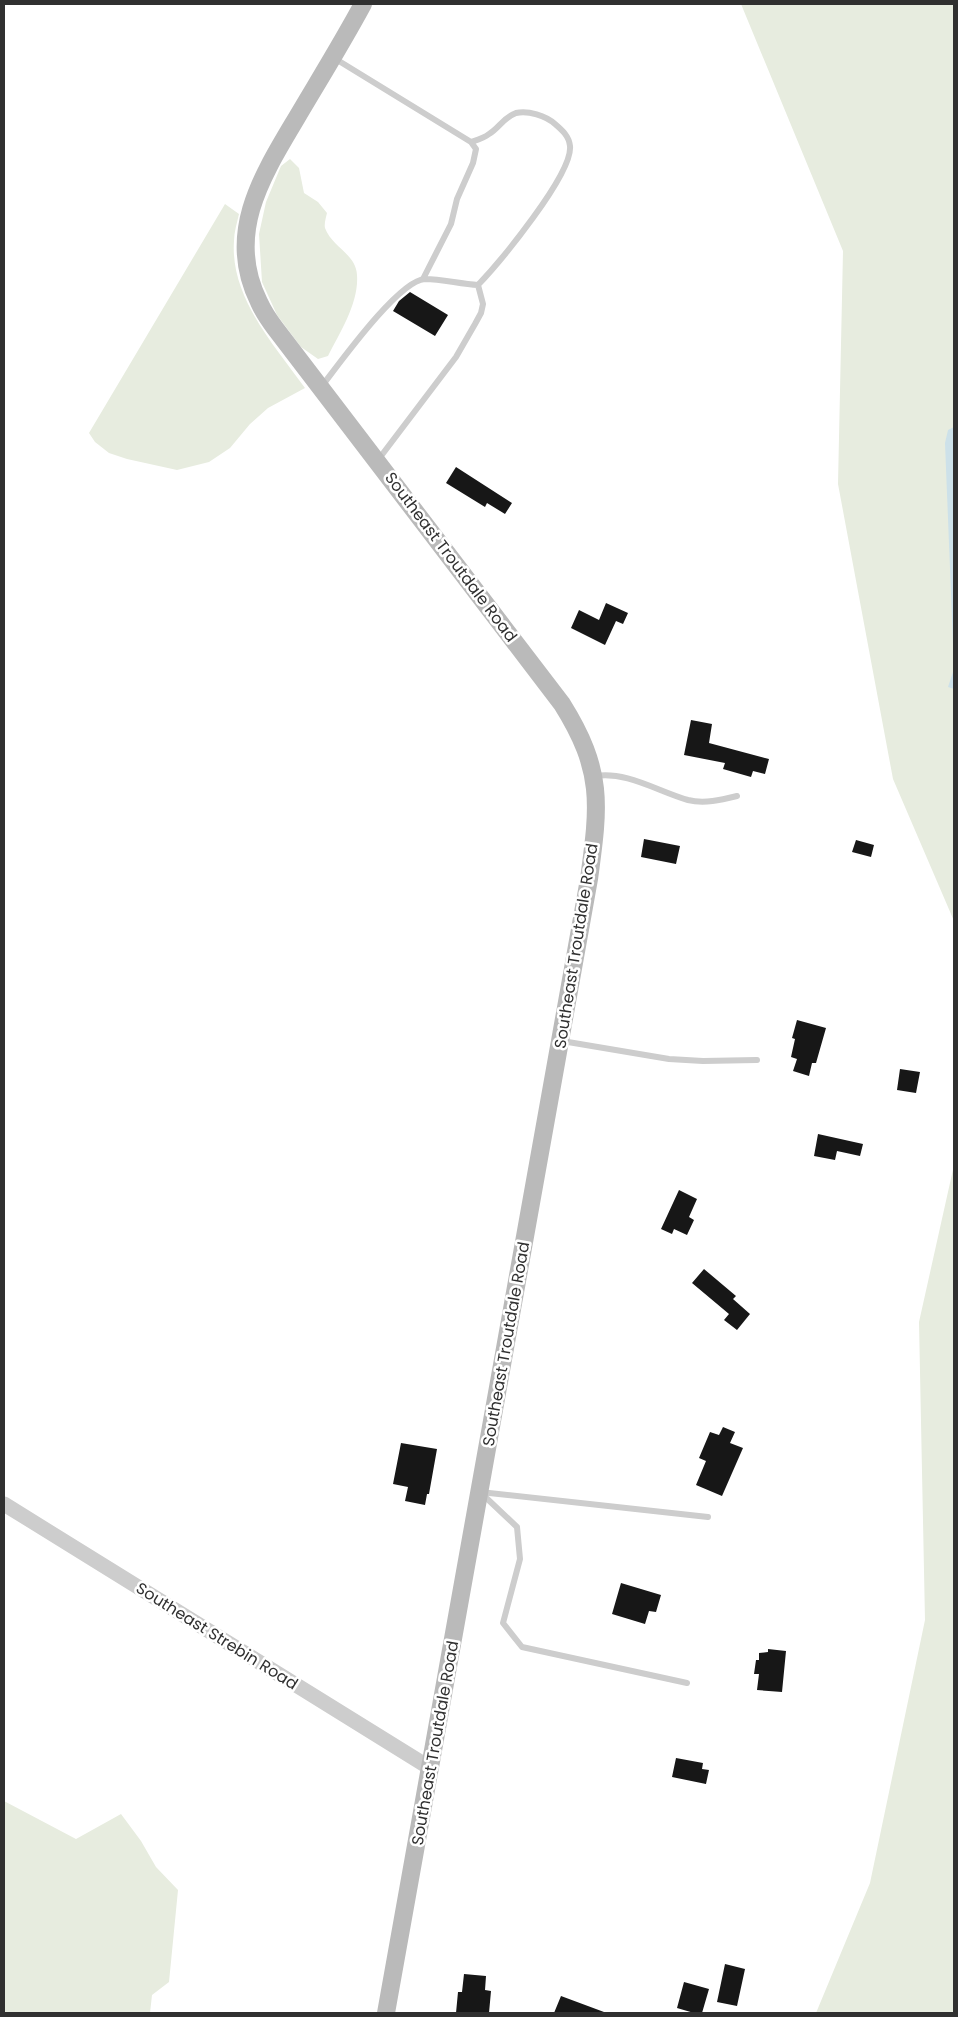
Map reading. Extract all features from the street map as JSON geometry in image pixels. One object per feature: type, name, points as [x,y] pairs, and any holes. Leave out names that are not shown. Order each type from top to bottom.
[{"type":"main road","name":"Southeast Troutdale Road","points":[[363,4],[256,192],[247,226],[246,254],[251,283],[259,302],[275,328],[562,704],[584,743],[594,776],[597,796],[590,879],[386,2013]]},
{"type":"street","name":"Southeast Strebin Road","points":[[4,1504],[430,1768]]},
{"type":"lane","points":[[320,388],[370,324],[398,294],[423,279],[451,224],[457,199],[473,163],[476,149],[471,142],[333,57]]},
{"type":"lane","points":[[471,142],[490,134],[500,122],[517,113],[539,114],[552,122],[565,134],[570,146],[567,162],[550,194],[478,285]]},
{"type":"lane","points":[[423,279],[478,285]]},
{"type":"lane","points":[[377,461],[456,357],[475,324],[483,304],[478,285]]},
{"type":"lane","points":[[594,776],[606,774],[619,776],[689,800],[713,802],[737,796]]},
{"type":"lane","points":[[560,1041],[670,1059],[703,1061],[757,1060]]},
{"type":"lane","points":[[480,1492],[708,1517]]},
{"type":"lane","points":[[480,1492],[517,1526],[520,1559],[503,1623],[522,1647],[688,1683]]},
{"type":"shaded area","points":[[741,4],[954,4],[954,921],[893,779],[838,484],[843,251]]},
{"type":"shaded area","points":[[290,159],[299,168],[304,193],[318,202],[327,213],[325,228],[328,235],[353,261],[357,275],[355,296],[348,317],[328,356],[318,359],[301,347],[277,315],[262,282],[259,234],[266,202],[281,166]]},
{"type":"shaded area","points":[[225,204],[239,214],[234,238],[235,262],[239,282],[247,301],[268,337],[305,388],[268,408],[250,424],[230,448],[209,462],[177,470],[109,453],[95,442],[89,433]]},
{"type":"shaded area","points":[[954,427],[954,669],[945,443],[948,430]]},
{"type":"shaded area","points":[[954,669],[954,689],[948,687]]},
{"type":"shaded area","points":[[954,1165],[954,2013],[816,2013],[870,1883],[925,1620],[919,1322]]},
{"type":"shaded area","points":[[4,1801],[76,1839],[121,1814],[141,1841],[156,1867],[178,1890],[169,1982],[152,1995],[150,2013],[4,2013]]},
{"type":"building","points":[[410,292],[448,315],[435,336],[393,311],[399,301]]},
{"type":"building","points":[[456,467],[512,503],[505,514],[487,503],[485,507],[446,483]]},
{"type":"building","points":[[606,603],[628,613],[623,624],[616,621],[605,645],[571,628],[579,610],[599,620]]},
{"type":"building","points":[[691,720],[712,724],[709,743],[769,759],[765,774],[753,771],[751,777],[723,769],[725,763],[684,755]]},
{"type":"building","points":[[644,839],[680,846],[676,864],[641,857]]},
{"type":"building","points":[[856,840],[874,845],[871,857],[852,852]]},
{"type":"building","points":[[797,1020],[826,1028],[816,1063],[812,1063],[809,1076],[793,1071],[797,1059],[791,1057],[795,1039],[792,1038]]},
{"type":"building","points":[[900,1069],[920,1072],[916,1093],[897,1090]]},
{"type":"building","points":[[818,1134],[863,1144],[860,1156],[837,1151],[835,1160],[814,1156]]},
{"type":"building","points":[[679,1190],[697,1199],[689,1217],[694,1220],[687,1235],[674,1229],[672,1234],[661,1229]]},
{"type":"building","points":[[704,1269],[736,1296],[733,1299],[750,1314],[737,1330],[724,1320],[729,1314],[692,1283]]},
{"type":"building","points":[[723,1427],[735,1432],[730,1443],[743,1448],[722,1496],[696,1485],[706,1461],[699,1458],[710,1432],[719,1435]]},
{"type":"building","points":[[401,1443],[437,1449],[429,1494],[427,1494],[425,1505],[405,1501],[408,1487],[393,1484]]},
{"type":"building","points":[[621,1583],[661,1595],[656,1612],[649,1611],[645,1624],[612,1614]]},
{"type":"building","points":[[768,1649],[786,1651],[782,1692],[757,1690],[759,1674],[754,1674],[756,1660],[759,1660],[759,1653],[768,1652]]},
{"type":"building","points":[[676,1758],[703,1763],[702,1769],[709,1770],[706,1784],[672,1777]]},
{"type":"building","points":[[725,1964],[745,1969],[737,2006],[717,2002]]},
{"type":"building","points":[[464,1974],[486,1976],[485,1990],[491,1991],[489,2013],[456,2013],[458,1992],[462,1992]]},
{"type":"building","points":[[684,1982],[709,1989],[702,2013],[694,2013],[677,2008]]},
{"type":"building","points":[[561,1996],[604,2012],[604,2013],[554,2013]]}]
